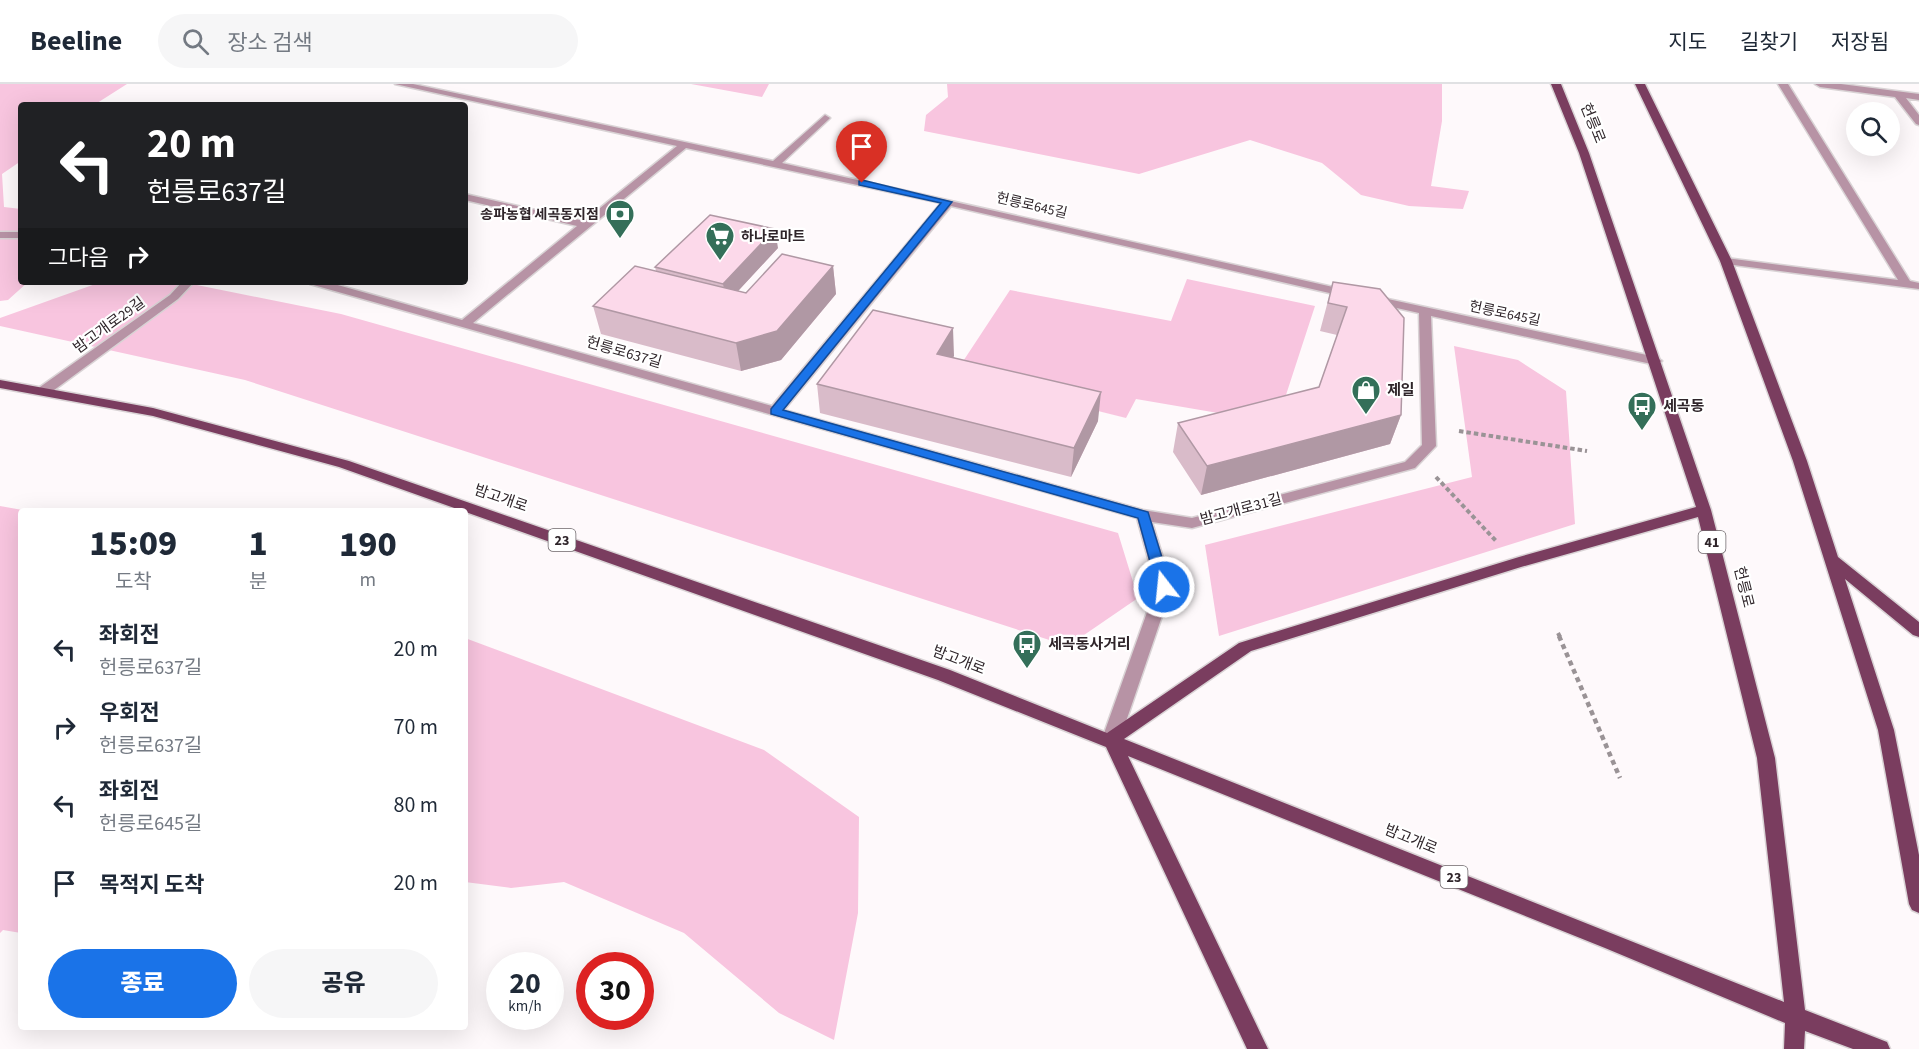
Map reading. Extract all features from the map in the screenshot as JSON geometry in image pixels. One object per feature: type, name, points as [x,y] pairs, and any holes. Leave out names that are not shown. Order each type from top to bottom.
[{"type":"main road","name":"헌릉로","points":[[1556,84],[1584,153],[1656,361],[1704,510],[1766,758],[1796,1017],[1794,1049]]},
{"type":"main road","points":[[1640,84],[1726,261],[1800,461],[1886,730],[1919,904]]},
{"type":"main road","name":"밤고개로","points":[[0,384],[45,390],[153,412],[344,464],[944,675],[1111,739],[1880,1049]]},
{"type":"main road","points":[[1258,1049],[1111,739],[1245,647],[1519,562],[1704,510]]},
{"type":"main road","points":[[1833,561],[1919,631]]},
{"type":"street","name":"헌릉로645길","points":[[400,84],[948,202],[1425,311],[1656,361]]},
{"type":"street","points":[[1783,84],[1906,284]]},
{"type":"street","points":[[1820,84],[1919,97]]},
{"type":"street","points":[[1898,94],[1919,122]]},
{"type":"street","points":[[450,102],[460,96]]},
{"type":"street","points":[[775,164],[825,118]]},
{"type":"street","points":[[464,324],[684,145]]},
{"type":"street","points":[[468,198],[586,225]]},
{"type":"street","points":[[775,412],[948,202]]},
{"type":"street","points":[[0,235],[18,235]]},
{"type":"street","points":[[1726,261],[1919,286]]},
{"type":"street","name":"밤고개로29길","points":[[45,390],[174,297],[185,285]]},
{"type":"street","name":"헌릉로637길","points":[[325,285],[1143,515]]},
{"type":"street","points":[[1418,458],[1429,446],[1425,311]]},
{"type":"street","name":"밤고개로31길","points":[[1143,515],[1192,523],[1410,465],[1418,458]]},
{"type":"street","points":[[1111,739],[1164,587],[1143,515]]},
{"type":"path","points":[[1428,426],[1587,451]]},
{"type":"path","points":[[1418,458],[1499,544]]},
{"type":"path","points":[[1558,633],[1620,778]]},
{"type":"shaded area","points":[[0,84],[127,84],[99,102],[18,102],[18,163],[2,174],[4,207],[18,209],[18,285],[25,285],[8,300],[0,301]]},
{"type":"shaded area","points":[[691,84],[769,84],[762,97]]},
{"type":"shaded area","points":[[947,84],[1442,84],[1442,121],[1431,186],[1469,191],[1463,209],[1409,206],[1361,195],[1322,163],[1250,140],[1139,174],[924,131],[926,115],[948,97]]},
{"type":"shaded area","points":[[1187,279],[1315,306],[1284,401],[1218,413],[1136,399],[1126,418],[954,375],[1010,290],[1171,321]]},
{"type":"shaded area","points":[[93,285],[197,285],[341,314],[1118,533],[1138,598],[1068,646],[245,380],[0,326],[0,318]]},
{"type":"shaded area","points":[[1454,346],[1518,360],[1566,391],[1575,524],[1219,636],[1205,545],[1472,477]]},
{"type":"shaded area","points":[[0,506],[18,509],[18,932],[3,930],[0,933]]},
{"type":"shaded area","points":[[468,639],[764,750],[859,817],[858,913],[834,1040],[779,1013],[684,933],[564,882],[511,888],[468,882]]},
{"type":"building","points":[[710,215],[775,229],[723,284],[655,267]]},
{"type":"building","points":[[782,254],[833,266],[777,331],[736,343],[593,306],[635,266],[746,293]]},
{"type":"building","points":[[1333,282],[1380,289],[1404,318],[1401,415],[1207,466],[1178,423],[1319,387],[1347,307],[1328,303]]},
{"type":"building","points":[[873,310],[953,328],[937,354],[1101,392],[1074,448],[817,384]]},
{"type":"place","name":"송파농협 세곡동지점","points":[[620,240]]},
{"type":"place","name":"하나로마트","points":[[720,262]]},
{"type":"place","name":"제일","points":[[1366,416]]},
{"type":"place","name":"세곡동","points":[[1642,432]]},
{"type":"place","name":"세곡동사거리","points":[[1027,670]]},
{"type":"route","points":[[862,183],[948,202],[775,412],[1143,515],[1164,587]]}]
